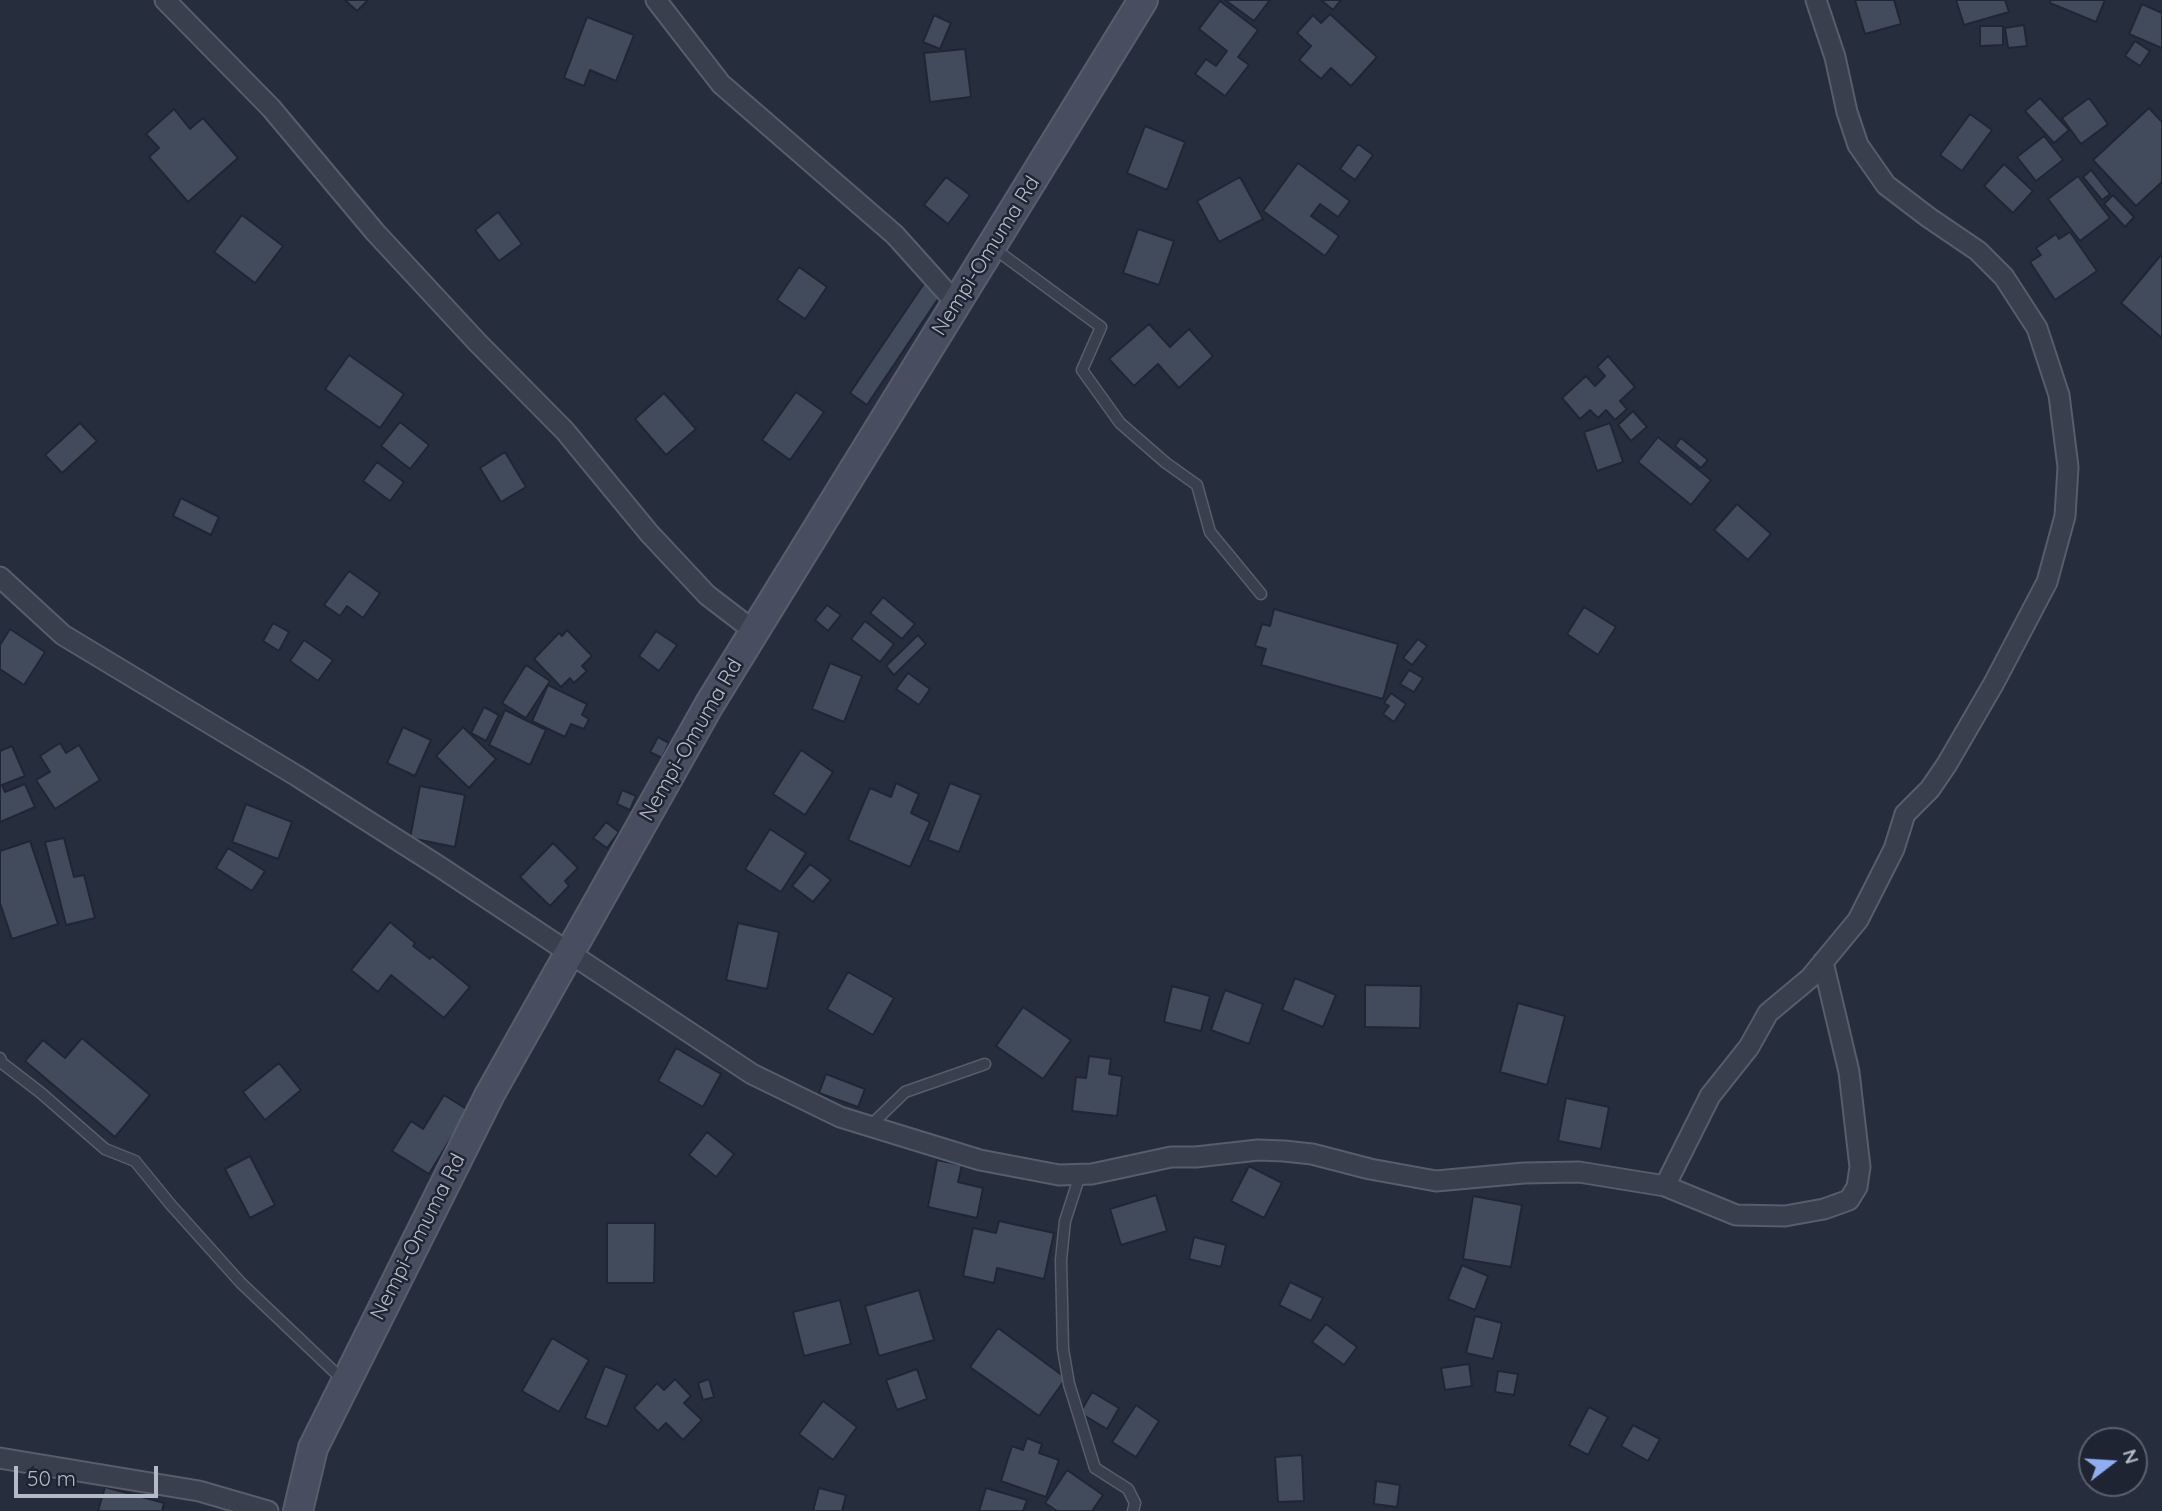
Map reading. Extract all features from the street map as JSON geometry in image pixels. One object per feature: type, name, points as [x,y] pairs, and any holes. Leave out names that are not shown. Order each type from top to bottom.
[{"type":"street","points":[[165,0],[271,108],[375,232],[477,342],[565,431],[641,523],[707,595],[754,631]]},
{"type":"street","points":[[656,0],[721,84],[895,235],[957,304]]},
{"type":"street","name":"Nempi-Omuma Rd","points":[[298,1511],[313,1448],[490,1094],[709,705],[1143,0]]},
{"type":"street","points":[[1665,1185],[1710,1096],[1749,1047],[1768,1013],[1810,978],[1858,920],[1894,849],[1905,814],[1930,789],[1947,764],[1994,683],[2047,582],[2065,516],[2068,467],[2059,395],[2037,328],[2004,277],[1978,251],[1928,218],[1886,185],[1858,145],[1847,112],[1835,57],[1816,0]]},
{"type":"street","points":[[0,577],[63,635],[297,776],[440,867],[752,1074],[840,1117],[980,1160],[1059,1175],[1080,1175],[1171,1157],[1271,1151],[1312,1154],[1370,1169],[1436,1181],[1524,1173],[1579,1172],[1665,1185],[1736,1215],[1785,1216],[1824,1209],[1849,1200],[1857,1188],[1860,1167],[1849,1072],[1823,962]]},
{"type":"street","points":[[0,1458],[199,1491],[268,1511]]},
{"type":"lane","points":[[992,247],[1101,327],[1082,370],[1119,423],[1197,485],[1210,532],[1261,594]]},
{"type":"lane","points":[[0,1058],[2,1063],[105,1149],[135,1161],[241,1283],[346,1382]]},
{"type":"lane","points":[[869,1126],[905,1092],[985,1064]]},
{"type":"lane","points":[[1080,1175],[1065,1221],[1061,1260],[1062,1349],[1069,1384],[1095,1468],[1128,1489],[1135,1503],[1133,1511]]},
{"type":"building","points":[[345,0],[368,0],[357,11]]},
{"type":"building","points":[[1225,0],[1270,0],[1254,21]]},
{"type":"building","points":[[1321,0],[1341,0],[1333,10]]},
{"type":"building","points":[[1855,0],[1894,0],[1901,24],[1865,34]]},
{"type":"building","points":[[1956,0],[2005,0],[2009,12],[1964,25]]},
{"type":"building","points":[[2051,0],[2105,0],[2096,22],[2050,3]]},
{"type":"building","points":[[1220,1],[1258,30],[1238,57],[1249,65],[1225,96],[1195,74],[1206,59],[1216,66],[1227,51],[1199,29]]},
{"type":"building","points":[[2142,4],[2162,13],[2162,48],[2129,34]]},
{"type":"building","points":[[1330,14],[1377,57],[1351,86],[1331,68],[1321,79],[1299,60],[1311,46],[1297,33],[1313,15],[1321,23]]},
{"type":"building","points":[[934,15],[951,23],[940,49],[923,42]]},
{"type":"building","points":[[587,17],[634,35],[616,81],[590,70],[584,86],[564,78]]},
{"type":"building","points":[[2024,25],[2027,46],[2008,48],[2005,28]]},
{"type":"building","points":[[1980,26],[2003,26],[2003,45],[1980,46]]},
{"type":"building","points":[[2135,41],[2150,51],[2140,66],[2125,56]]},
{"type":"building","points":[[965,49],[971,97],[930,102],[924,53]]},
{"type":"building","points":[[2040,98],[2069,130],[2054,143],[2025,111]]},
{"type":"building","points":[[2089,98],[2108,124],[2081,144],[2062,118]]},
{"type":"building","points":[[2149,108],[2162,122],[2162,182],[2136,206],[2093,160]]},
{"type":"building","points":[[174,109],[190,129],[203,118],[238,158],[188,202],[149,157],[159,148],[146,134]]},
{"type":"building","points":[[1970,114],[1992,130],[1962,171],[1940,155]]},
{"type":"building","points":[[1145,126],[1185,142],[1167,190],[1127,173]]},
{"type":"building","points":[[2044,136],[2063,160],[2036,181],[2017,157]]},
{"type":"building","points":[[1358,144],[1373,155],[1355,180],[1340,169]]},
{"type":"building","points":[[1298,163],[1350,201],[1338,217],[1320,204],[1311,216],[1339,236],[1325,256],[1263,211]]},
{"type":"building","points":[[2004,164],[2033,191],[2013,213],[1984,186]]},
{"type":"building","points":[[2091,170],[2110,194],[2102,200],[2083,177]]},
{"type":"building","points":[[2078,176],[2110,218],[2080,241],[2048,199]]},
{"type":"building","points":[[946,177],[970,195],[948,224],[924,205]]},
{"type":"building","points":[[1240,177],[1263,219],[1219,242],[1197,201]]},
{"type":"building","points":[[2113,195],[2134,217],[2125,227],[2104,204]]},
{"type":"building","points":[[498,212],[522,244],[499,261],[475,230]]},
{"type":"building","points":[[242,215],[283,246],[255,283],[214,252]]},
{"type":"building","points":[[1138,229],[1174,241],[1159,285],[1123,273]]},
{"type":"building","points":[[2070,232],[2097,271],[2055,300],[2030,262],[2041,255],[2036,248],[2056,234],[2059,239]]},
{"type":"building","points":[[2162,255],[2162,338],[2121,303]]},
{"type":"building","points":[[799,267],[827,287],[805,319],[777,300]]},
{"type":"building","points":[[925,282],[942,293],[867,405],[850,393]]},
{"type":"building","points":[[1149,324],[1170,347],[1189,329],[1213,356],[1179,388],[1158,364],[1134,386],[1109,359]]},
{"type":"building","points":[[349,355],[404,394],[380,428],[325,389]]},
{"type":"building","points":[[1608,356],[1635,387],[1620,401],[1627,409],[1615,420],[1606,410],[1598,418],[1590,410],[1580,419],[1562,398],[1586,376],[1595,386],[1605,376],[1597,367]]},
{"type":"building","points":[[796,392],[824,412],[790,460],[762,440]]},
{"type":"building","points":[[664,393],[696,429],[666,455],[635,419]]},
{"type":"building","points":[[1633,411],[1647,427],[1631,441],[1618,425]]},
{"type":"building","points":[[400,422],[429,445],[410,469],[381,446]]},
{"type":"building","points":[[80,423],[97,441],[62,473],[45,455]]},
{"type":"building","points":[[1610,423],[1623,462],[1597,471],[1584,432]]},
{"type":"building","points":[[1658,437],[1711,480],[1691,505],[1638,462]]},
{"type":"building","points":[[1681,438],[1708,460],[1701,468],[1675,446]]},
{"type":"building","points":[[505,452],[526,487],[501,502],[480,468]]},
{"type":"building","points":[[377,462],[404,482],[390,501],[363,481]]},
{"type":"building","points":[[181,498],[219,517],[211,535],[173,516]]},
{"type":"building","points":[[1737,504],[1771,534],[1748,560],[1714,530]]},
{"type":"building","points":[[349,571],[380,593],[363,618],[347,606],[340,616],[324,605]]},
{"type":"building","points":[[883,597],[915,624],[902,639],[870,613]]},
{"type":"building","points":[[827,605],[841,615],[828,631],[815,620]]},
{"type":"building","points":[[1584,607],[1616,627],[1598,655],[1567,634]]},
{"type":"building","points":[[1274,609],[1398,644],[1383,699],[1261,665],[1266,649],[1255,646],[1262,624],[1270,626]]},
{"type":"building","points":[[865,621],[894,644],[880,662],[851,639]]},
{"type":"building","points":[[273,623],[289,632],[279,651],[263,641]]},
{"type":"building","points":[[10,629],[45,652],[24,685],[0,669],[0,645]]},
{"type":"building","points":[[567,630],[592,656],[582,666],[587,671],[574,683],[570,678],[561,687],[534,659],[559,633],[562,636]]},
{"type":"building","points":[[656,631],[677,645],[659,671],[639,656]]},
{"type":"building","points":[[918,635],[926,644],[894,675],[886,666]]},
{"type":"building","points":[[1418,639],[1427,646],[1412,665],[1403,658]]},
{"type":"building","points":[[304,640],[333,660],[318,681],[290,661]]},
{"type":"building","points":[[830,663],[862,676],[844,722],[812,709]]},
{"type":"building","points":[[526,665],[550,681],[526,718],[502,703]]},
{"type":"building","points":[[1409,670],[1423,678],[1414,692],[1400,684]]},
{"type":"building","points":[[908,673],[930,689],[919,705],[896,689]]},
{"type":"building","points":[[548,685],[587,704],[582,715],[589,719],[584,729],[571,724],[565,737],[532,721]]},
{"type":"building","points":[[1391,693],[1406,704],[1394,722],[1383,714],[1389,706],[1384,703]]},
{"type":"building","points":[[484,707],[499,715],[486,741],[471,733]]},
{"type":"building","points":[[505,710],[546,730],[530,765],[489,745]]},
{"type":"building","points":[[403,727],[431,740],[415,776],[387,763]]},
{"type":"building","points":[[463,727],[496,759],[469,788],[436,756]]},
{"type":"building","points":[[658,737],[669,743],[662,758],[650,752]]},
{"type":"building","points":[[60,743],[66,753],[79,745],[100,780],[55,809],[36,780],[50,772],[40,756]]},
{"type":"building","points":[[12,746],[25,776],[2,785],[5,792],[25,784],[35,807],[0,822],[0,751]]},
{"type":"building","points":[[801,750],[833,772],[805,815],[773,794]]},
{"type":"building","points":[[896,783],[919,794],[911,813],[930,822],[910,867],[848,840],[870,788],[891,797]]},
{"type":"building","points":[[950,783],[981,795],[959,852],[928,840]]},
{"type":"building","points":[[420,786],[465,795],[455,847],[410,838]]},
{"type":"building","points":[[622,790],[636,796],[630,810],[617,804]]},
{"type":"building","points":[[246,804],[292,822],[278,859],[232,842]]},
{"type":"building","points":[[606,822],[619,832],[607,848],[593,838]]},
{"type":"building","points":[[770,829],[806,853],[781,892],[745,869]]},
{"type":"building","points":[[64,838],[74,877],[84,875],[95,918],[66,925],[45,842]]},
{"type":"building","points":[[30,841],[58,924],[12,939],[0,903],[0,851]]},
{"type":"building","points":[[553,843],[578,868],[565,881],[569,886],[550,906],[520,877]]},
{"type":"building","points":[[228,848],[265,871],[252,891],[216,868]]},
{"type":"building","points":[[810,864],[831,880],[813,902],[792,886]]},
{"type":"building","points":[[390,922],[415,943],[413,946],[430,959],[432,956],[470,987],[444,1018],[391,975],[378,992],[351,970]]},
{"type":"building","points":[[738,923],[779,932],[767,989],[726,980]]},
{"type":"building","points":[[848,972],[894,998],[873,1035],[827,1009]]},
{"type":"building","points":[[1295,978],[1336,995],[1323,1027],[1282,1010]]},
{"type":"building","points":[[1365,985],[1421,986],[1420,1028],[1365,1027]]},
{"type":"building","points":[[1172,986],[1210,996],[1201,1031],[1164,1022]]},
{"type":"building","points":[[1225,990],[1263,1004],[1249,1044],[1211,1030]]},
{"type":"building","points":[[1518,1003],[1565,1016],[1547,1085],[1500,1072]]},
{"type":"building","points":[[1023,1007],[1071,1040],[1043,1079],[996,1046]]},
{"type":"building","points":[[82,1038],[150,1095],[115,1137],[25,1061],[43,1040],[65,1058]]},
{"type":"building","points":[[676,1048],[721,1074],[703,1107],[658,1081]]},
{"type":"building","points":[[1089,1056],[1111,1059],[1109,1074],[1122,1076],[1117,1116],[1072,1111],[1076,1077],[1086,1078]]},
{"type":"building","points":[[279,1063],[301,1090],[265,1120],[243,1092]]},
{"type":"building","points":[[826,1074],[865,1089],[858,1107],[819,1093]]},
{"type":"building","points":[[444,1095],[468,1110],[429,1174],[392,1151],[411,1121],[423,1129]]},
{"type":"building","points":[[1566,1098],[1609,1107],[1601,1149],[1558,1141]]},
{"type":"building","points":[[707,1132],[734,1154],[716,1177],[689,1155]]},
{"type":"building","points":[[250,1156],[275,1205],[250,1218],[225,1169]]},
{"type":"building","points":[[937,1160],[962,1165],[958,1182],[983,1188],[977,1218],[928,1207]]},
{"type":"building","points":[[1249,1166],[1282,1183],[1264,1218],[1231,1201]]},
{"type":"building","points":[[1156,1195],[1167,1231],[1121,1245],[1110,1209]]},
{"type":"building","points":[[1473,1196],[1522,1205],[1511,1267],[1463,1259]]},
{"type":"building","points":[[999,1221],[1054,1233],[1044,1279],[997,1268],[994,1283],[963,1276],[973,1228],[996,1233]]},
{"type":"building","points":[[607,1223],[655,1223],[654,1283],[607,1283]]},
{"type":"building","points":[[1194,1237],[1226,1245],[1221,1267],[1189,1259]]},
{"type":"building","points":[[1462,1265],[1488,1276],[1475,1310],[1448,1299]]},
{"type":"building","points":[[1290,1282],[1323,1298],[1311,1321],[1279,1305]]},
{"type":"building","points":[[919,1290],[934,1340],[879,1356],[865,1306]]},
{"type":"building","points":[[840,1300],[851,1344],[804,1356],[793,1312]]},
{"type":"building","points":[[1475,1316],[1502,1323],[1493,1359],[1466,1353]]},
{"type":"building","points":[[1326,1324],[1357,1347],[1344,1365],[1312,1342]]},
{"type":"building","points":[[998,1328],[1066,1378],[1039,1416],[970,1367]]},
{"type":"building","points":[[552,1338],[589,1360],[559,1412],[522,1391]]},
{"type":"building","points":[[1469,1364],[1472,1386],[1445,1390],[1441,1368]]},
{"type":"building","points":[[605,1366],[627,1375],[607,1427],[585,1418]]},
{"type":"building","points":[[917,1369],[927,1399],[897,1410],[886,1380]]},
{"type":"building","points":[[1498,1371],[1518,1374],[1514,1395],[1495,1392]]},
{"type":"building","points":[[675,1379],[691,1396],[684,1403],[702,1420],[683,1440],[666,1423],[658,1431],[634,1408],[657,1383],[664,1390]]},
{"type":"building","points":[[709,1379],[714,1397],[703,1400],[698,1383]]},
{"type":"building","points":[[1092,1392],[1119,1408],[1107,1429],[1080,1413]]},
{"type":"building","points":[[823,1401],[857,1427],[833,1460],[799,1434]]},
{"type":"building","points":[[1136,1405],[1159,1421],[1136,1457],[1112,1442]]},
{"type":"building","points":[[1589,1407],[1608,1417],[1588,1455],[1569,1445]]},
{"type":"building","points":[[1633,1425],[1660,1439],[1648,1461],[1621,1446]]},
{"type":"building","points":[[1027,1438],[1042,1444],[1039,1453],[1059,1460],[1046,1497],[1001,1481],[1012,1446],[1023,1450]]},
{"type":"building","points":[[1302,1455],[1304,1501],[1278,1502],[1275,1457]]},
{"type":"building","points":[[1067,1470],[1103,1495],[1092,1511],[1057,1511],[1045,1503]]},
{"type":"building","points":[[1376,1481],[1400,1485],[1397,1507],[1374,1504]]},
{"type":"building","points":[[105,1487],[164,1503],[162,1511],[98,1511]]},
{"type":"building","points":[[819,1488],[846,1495],[842,1511],[813,1511]]},
{"type":"building","points":[[986,1488],[1027,1500],[1023,1511],[979,1511]]}]
